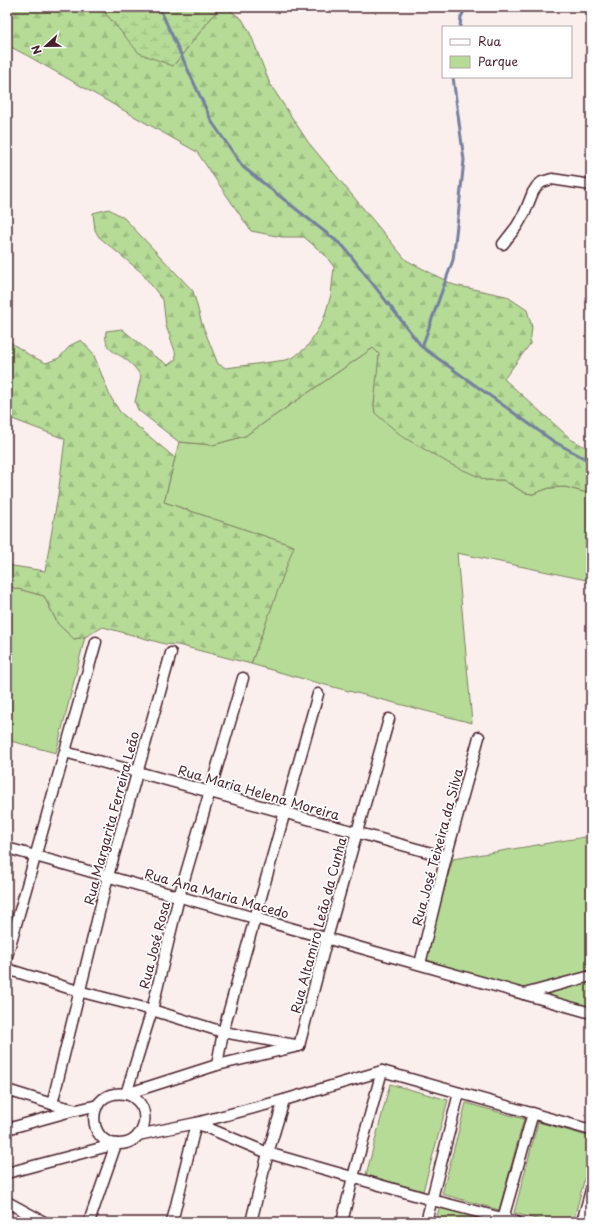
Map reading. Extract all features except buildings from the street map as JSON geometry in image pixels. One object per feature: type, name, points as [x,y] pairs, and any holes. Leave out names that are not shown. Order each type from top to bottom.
[{"type":"street","points":[[503,244],[518,226],[533,192],[542,182],[552,179],[591,185]]},
{"type":"street","points":[[7,956],[96,642]]},
{"type":"street","name":"Rua Margarita Ferreira Leão","points":[[52,1104],[78,991],[108,876],[171,653]]},
{"type":"street","name":"Rua José Rosa","points":[[126,1094],[152,1010],[179,897],[211,792],[243,678]]},
{"type":"street","points":[[217,1065],[223,1032],[254,917],[318,694]]},
{"type":"street","name":"Rua Altamiro Leão da Cunha","points":[[299,1046],[327,938],[389,719]]},
{"type":"street","name":"Rua José Teixeira da Silva","points":[[420,964],[446,857],[479,737]]},
{"type":"street","name":"Rua Maria Helena Moreira","points":[[65,752],[446,857]]},
{"type":"street","name":"Rua Ana Maria Macedo","points":[[7,848],[591,1012]]},
{"type":"street","points":[[7,968],[78,991],[152,1010],[223,1032],[299,1046]]},
{"type":"street","points":[[524,994],[591,976]]},
{"type":"street","points":[[126,1094],[217,1065],[299,1046]]},
{"type":"street","points":[[138,1135],[196,1123],[284,1100],[382,1071],[591,1130]]},
{"type":"street","points":[[342,1222],[382,1071]]},
{"type":"street","points":[[7,1090],[77,1110]]},
{"type":"street","points":[[7,1173],[132,1141],[143,1127],[145,1116],[142,1106],[135,1098],[126,1094],[118,1093],[110,1094],[103,1098],[95,1111],[95,1126],[102,1138],[116,1144]]},
{"type":"street","points":[[426,1222],[459,1093]]},
{"type":"street","points":[[252,1222],[268,1153],[284,1100]]},
{"type":"street","points":[[7,1129],[98,1105]]},
{"type":"street","points":[[502,1220],[533,1113]]},
{"type":"street","points":[[196,1123],[268,1153],[502,1220],[517,1222]]},
{"type":"street","points":[[172,1222],[196,1123]]},
{"type":"street","points":[[89,1222],[116,1144]]},
{"type":"street","points":[[582,1222],[591,1190]]},
{"type":"street","points":[[7,1202],[44,1222]]},
{"type":"green space","points":[[7,7],[104,7],[106,14],[173,66],[220,7],[225,7],[242,19],[250,33],[270,84],[308,142],[406,260],[454,285],[506,296],[527,310],[532,327],[530,344],[504,379],[572,440],[591,450],[591,494],[565,487],[549,488],[533,494],[525,493],[503,480],[486,480],[452,465],[403,437],[375,413],[374,405],[379,354],[373,348],[245,436],[213,445],[179,442],[138,410],[135,402],[141,376],[126,360],[109,348],[107,344],[106,331],[122,329],[154,356],[168,365],[176,359],[175,351],[166,326],[163,300],[141,272],[99,237],[95,230],[93,213],[109,209],[124,218],[193,291],[202,324],[218,364],[226,368],[286,360],[294,357],[307,347],[323,321],[331,295],[334,267],[325,255],[304,237],[282,237],[251,231],[197,152],[7,45]]},
{"type":"green space","points":[[104,7],[220,7],[173,66],[139,53],[106,14]]},
{"type":"green space","points":[[7,340],[31,356],[46,363],[59,358],[71,345],[81,340],[93,353],[110,396],[120,412],[175,458],[164,502],[294,546],[251,664],[178,645],[165,644],[103,627],[85,637],[74,639],[58,624],[44,596],[7,586],[7,565],[45,571],[58,495],[65,439],[7,417]]},
{"type":"green space","points":[[373,348],[380,354],[374,405],[375,413],[485,480],[503,480],[525,493],[533,494],[549,488],[565,487],[591,494],[591,581],[457,553],[472,723],[251,664],[293,546],[164,502],[179,442],[213,445],[245,436]]},
{"type":"green space","points":[[7,586],[44,596],[58,624],[75,639],[85,637],[56,753],[7,740]]},
{"type":"green space","points":[[591,836],[591,971],[524,990],[424,959],[453,859]]},
{"type":"green space","points":[[591,979],[591,1009],[533,994]]},
{"type":"green space","points":[[390,1084],[448,1100],[423,1191],[366,1175]]},
{"type":"green space","points":[[466,1103],[524,1119],[499,1210],[442,1194]]},
{"type":"green space","points":[[538,1122],[591,1137],[591,1155],[573,1222],[547,1222],[514,1213]]},
{"type":"green space","points":[[440,1206],[493,1222],[435,1222]]},
{"type":"waterway","points":[[159,7],[212,122],[243,167],[344,247],[422,347],[553,441],[591,462]]},
{"type":"waterway","points":[[460,26],[461,17],[466,7]]},
{"type":"waterway","points":[[422,347],[453,260],[464,160],[453,78]]}]
